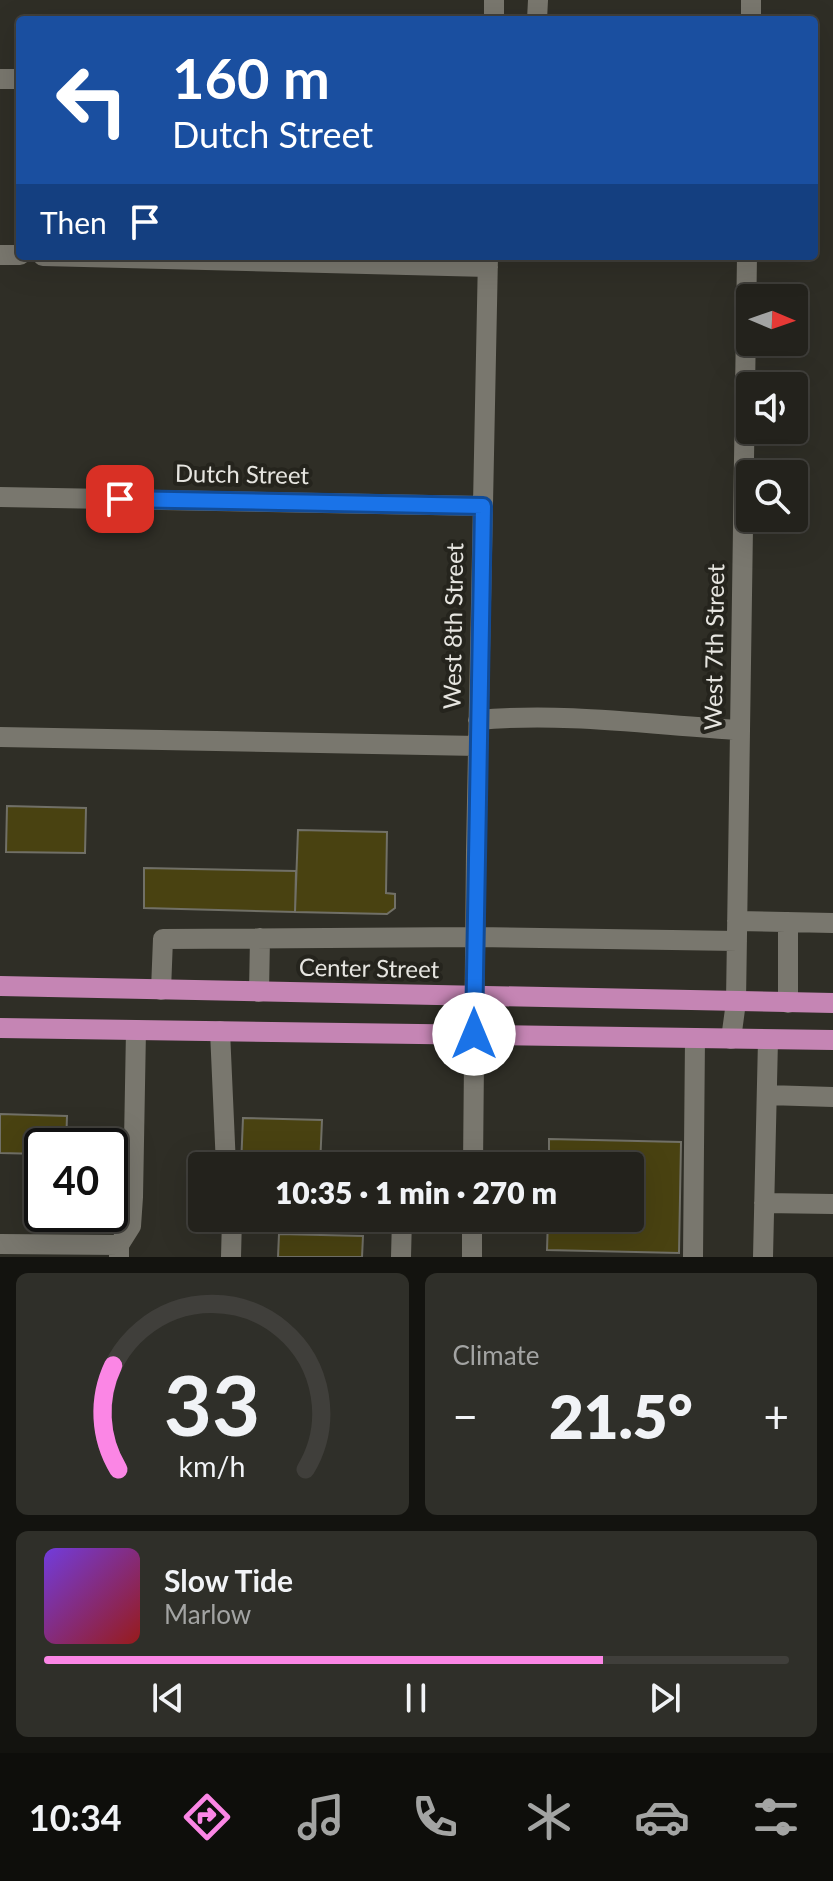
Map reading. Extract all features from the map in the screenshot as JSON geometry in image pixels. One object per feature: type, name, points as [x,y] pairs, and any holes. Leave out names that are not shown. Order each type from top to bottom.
[{"type":"main road","name":"Center Street","points":[[0,986],[833,1003]]},
{"type":"main road","points":[[0,1028],[833,1040]]},
{"type":"street","points":[[340,260],[488,262]]},
{"type":"street","name":"West 7th Street","points":[[731,1039],[736,1002],[747,260]]},
{"type":"street","name":"West 8th Street","points":[[473,1152],[488,262]]},
{"type":"street","name":"Dutch Street","points":[[0,497],[483,506]]},
{"type":"street","points":[[478,720],[581,720],[740,730]]},
{"type":"street","points":[[0,737],[478,746]]},
{"type":"street","points":[[788,922],[788,1003]]},
{"type":"street","points":[[161,990],[163,939],[737,931],[788,922],[833,923]]},
{"type":"street","points":[[259,992],[260,938]]},
{"type":"street","points":[[0,1244],[119,1251],[131,1226],[136,1030]]},
{"type":"street","points":[[220,1031],[225,1152]]},
{"type":"street","points":[[693,1257],[695,1038]]},
{"type":"street","points":[[763,1257],[768,1040]]},
{"type":"street","points":[[767,1095],[833,1097]]},
{"type":"street","points":[[764,1203],[833,1204]]},
{"type":"street","points":[[231,1257],[232,1232]]},
{"type":"street","points":[[401,1257],[402,1232]]},
{"type":"street","points":[[472,1232],[472,1257]]},
{"type":"building","points":[[7,806],[86,808],[85,853],[6,852]]},
{"type":"building","points":[[298,830],[387,832],[386,893],[395,894],[395,908],[387,914],[295,912]]},
{"type":"building","points":[[144,868],[296,871],[295,912],[144,908]]},
{"type":"building","points":[[0,1114],[67,1116],[67,1128],[24,1128],[24,1154],[0,1153]]},
{"type":"building","points":[[243,1118],[322,1120],[321,1152],[242,1152]]},
{"type":"building","points":[[549,1139],[681,1142],[679,1253],[547,1250],[548,1232],[644,1232],[644,1152],[549,1152]]},
{"type":"building","points":[[279,1234],[363,1236],[362,1257],[278,1257]]},
{"type":"route","points":[[120,499],[483,506],[474,1034]]}]
